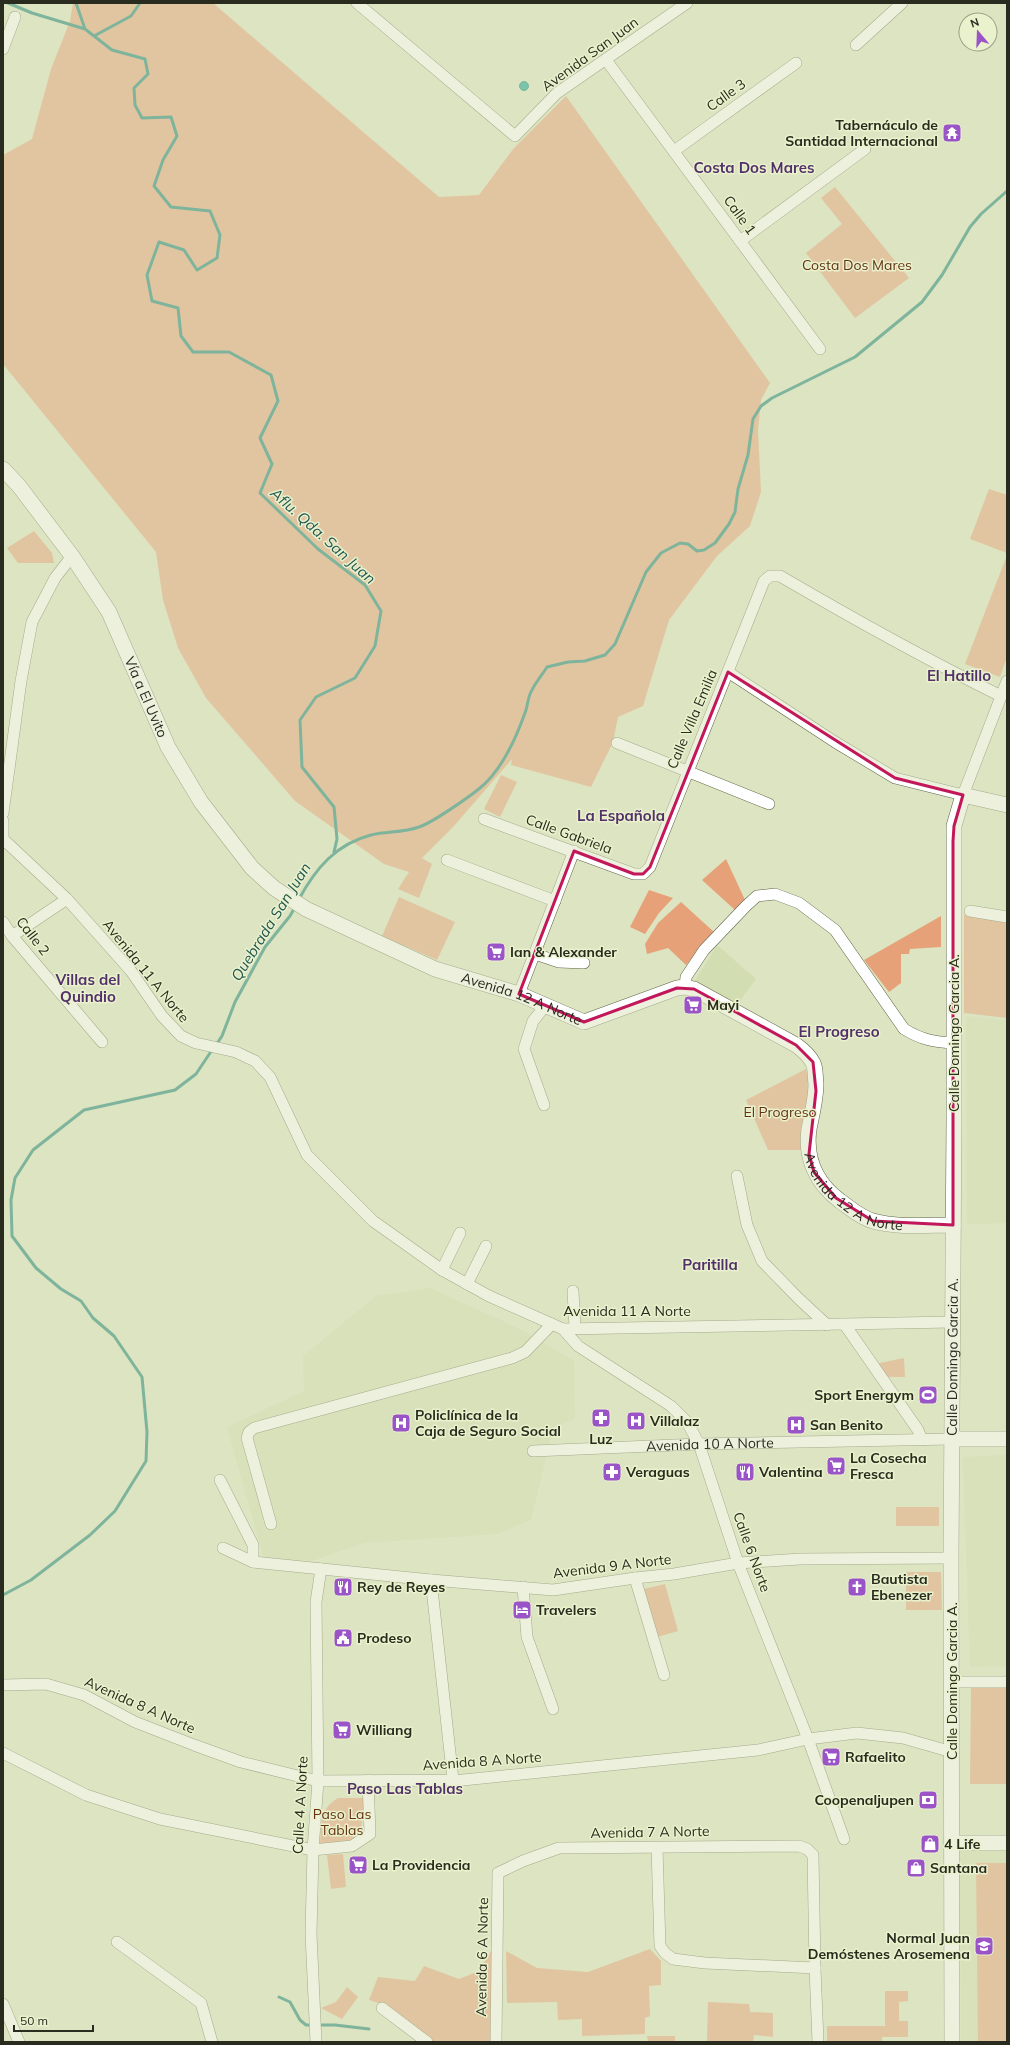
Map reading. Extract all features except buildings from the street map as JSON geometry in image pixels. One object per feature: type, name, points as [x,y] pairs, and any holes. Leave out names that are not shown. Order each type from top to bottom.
[{"type":"street","name":"Avenida San Juan","points":[[357,3],[515,136],[557,93],[687,3]]},
{"type":"street","points":[[856,45],[902,3]]},
{"type":"street","points":[[3,49],[15,17]]},
{"type":"street","name":"Calle 1","points":[[606,60],[820,350]]},
{"type":"street","name":"Calle 3","points":[[674,151],[796,62]]},
{"type":"street","points":[[740,241],[865,149]]},
{"type":"street","name":"Vía a El Uvito","points":[[3,469],[20,486],[72,556],[109,612],[168,747],[201,802],[252,868],[274,888],[306,909]]},
{"type":"street","points":[[3,813],[21,681],[32,622],[55,578],[72,556]]},
{"type":"street","name":"Calle Villa Emilia","points":[[643,874],[650,866],[687,770],[764,581],[770,576],[780,576],[916,654],[1001,696]]},
{"type":"street","points":[[728,672],[835,742],[895,778],[1007,805]]},
{"type":"street","name":"Calle Domingo Garcia A.","points":[[952,2042],[953,1843],[951,1439],[955,1043],[954,826],[963,795],[1007,681]]},
{"type":"street","points":[[617,743],[769,804]]},
{"type":"street","name":"Calle Gabriela","points":[[484,819],[634,874],[643,874]]},
{"type":"street","points":[[3,821],[3,839]]},
{"type":"street","name":"Avenida 11 A Norte","points":[[3,839],[66,899],[131,971],[162,1016],[180,1036],[196,1043],[236,1052],[255,1061],[270,1078],[307,1155],[373,1221],[442,1270],[489,1296],[563,1328],[845,1325],[952,1322]]},
{"type":"street","points":[[520,994],[574,851]]},
{"type":"street","points":[[447,860],[555,901]]},
{"type":"street","points":[[685,987],[686,977],[704,950],[746,906],[757,896],[775,894],[798,903],[835,930],[904,1028],[919,1038],[936,1042],[955,1043]]},
{"type":"street","points":[[12,936],[66,899]]},
{"type":"street","name":"Avenida 12 A Norte","points":[[306,909],[435,969],[520,994],[584,1022],[685,987],[694,989],[796,1045],[806,1053],[813,1062],[815,1068],[816,1091],[809,1131],[809,1154],[814,1172],[823,1185],[836,1198],[854,1211],[873,1221],[905,1225],[953,1225]]},
{"type":"street","points":[[970,911],[1007,918]]},
{"type":"street","name":"Calle 2","points":[[3,922],[12,936],[102,1042]]},
{"type":"street","points":[[535,954],[559,962],[584,963]]},
{"type":"street","points":[[544,1105],[524,1049],[533,1021],[546,1005]]},
{"type":"street","points":[[737,1176],[747,1225],[762,1261],[827,1325]]},
{"type":"street","points":[[442,1270],[460,1233]]},
{"type":"street","points":[[467,1284],[486,1246]]},
{"type":"street","points":[[573,1291],[575,1328]]},
{"type":"street","points":[[271,1524],[247,1438],[249,1432],[254,1428],[512,1358],[525,1352],[552,1324]]},
{"type":"street","points":[[845,1325],[918,1430],[922,1440]]},
{"type":"street","name":"Calle 6 Norte","points":[[563,1328],[578,1346],[672,1406],[687,1422],[699,1444],[738,1563],[808,1739],[844,1839]]},
{"type":"street","name":"Avenida 10 A Norte","points":[[533,1451],[699,1444],[1007,1439]]},
{"type":"street","points":[[220,1480],[254,1545],[253,1562]]},
{"type":"street","name":"Avenida 9 A Norte","points":[[223,1548],[253,1562],[431,1580],[553,1590],[674,1574],[738,1563],[800,1559],[951,1558]]},
{"type":"street","name":"Calle 4 A Norte","points":[[315,2037],[310,1934],[313,1850],[318,1781],[316,1602],[321,1569]]},
{"type":"street","points":[[636,1578],[664,1675]]},
{"type":"street","points":[[431,1580],[453,1780]]},
{"type":"street","points":[[523,1587],[527,1637],[553,1709]]},
{"type":"street","points":[[952,1682],[1007,1682]]},
{"type":"street","name":"Avenida 8 A Norte","points":[[3,1685],[46,1684],[62,1688],[84,1696],[135,1722],[194,1745],[241,1762],[318,1781],[453,1780],[758,1750],[808,1739],[857,1733],[903,1738],[952,1752]]},
{"type":"street","points":[[3,1753],[86,1795],[160,1819],[313,1850],[352,1846],[370,1834],[368,1780]]},
{"type":"street","points":[[953,1843],[1007,1843]]},
{"type":"street","name":"Avenida 7 A Norte","points":[[498,1873],[523,1861],[559,1848],[799,1846],[807,1849],[813,1855],[815,1968]]},
{"type":"street","points":[[657,1848],[660,1946],[665,1953],[673,1959],[705,1963],[815,1968],[818,2042]]},
{"type":"street","name":"Avenida 6 A Norte","points":[[496,2042],[498,1873]]},
{"type":"street","points":[[117,1942],[201,2003],[212,2042]]},
{"type":"street","points":[[3,2004],[19,2042]]},
{"type":"street","points":[[382,2008],[427,2042]]},
{"type":"highlighted area","points":[[728,672],[895,778],[963,795],[954,826],[953,841],[953,1225],[873,1221],[836,1198],[814,1172],[809,1154],[816,1091],[813,1062],[796,1045],[694,989],[677,988],[584,1022],[519,994],[574,851],[634,874],[643,874],[650,867]]},
{"type":"shaded area","points":[[717,945],[756,979],[736,1006],[693,984]]},
{"type":"shaded area","points":[[966,1016],[1007,1020],[1007,1223],[967,1224]]},
{"type":"shaded area","name":"Policlínica de la Caja de Seguro Social","points":[[431,1288],[524,1331],[574,1361],[575,1419],[553,1428],[531,1520],[497,1534],[364,1543],[312,1561],[264,1559],[227,1427],[304,1391],[303,1356],[376,1296]]},
{"type":"shaded area","points":[[1007,1455],[1007,1666],[970,1667],[963,1457]]},
{"type":"shaded area","name":"Normal Juan Demóstenes Arosemena","points":[[960,1849],[1007,1849],[1007,2042],[961,2042]]},
{"type":"green space","points":[[73,3],[213,3],[439,197],[479,195],[514,148],[566,96],[770,383],[761,400],[758,430],[761,492],[750,526],[717,556],[669,620],[643,706],[618,717],[613,742],[591,787],[511,765],[512,759],[454,826],[422,858],[432,864],[419,898],[398,889],[409,872],[384,864],[295,801],[206,698],[178,648],[163,600],[156,552],[3,364],[3,155],[32,139],[51,69],[70,21]]},
{"type":"green space","name":"Costa Dos Mares","points":[[835,187],[909,278],[855,318],[806,253],[842,224],[821,198]]},
{"type":"green space","points":[[989,489],[1007,495],[1007,553],[970,539]]},
{"type":"green space","points":[[34,531],[52,553],[54,563],[18,563],[7,548]]},
{"type":"green space","name":"El Hatillo","points":[[1007,555],[1007,657],[1000,677],[965,664]]},
{"type":"green space","points":[[501,775],[517,782],[500,817],[484,809]]},
{"type":"green space","points":[[726,859],[745,900],[735,910],[702,880]]},
{"type":"green space","points":[[649,890],[673,898],[659,913],[645,934],[630,927]]},
{"type":"green space","points":[[399,897],[455,922],[437,960],[382,936]]},
{"type":"green space","points":[[681,902],[714,932],[686,965],[668,948],[647,954],[645,944],[658,923]]},
{"type":"green space","points":[[964,915],[1007,923],[1007,1018],[964,1013]]},
{"type":"green space","points":[[941,916],[941,947],[910,949],[909,954],[901,954],[901,983],[889,992],[864,960]]},
{"type":"green space","name":"El Progreso","points":[[806,1069],[810,1088],[801,1150],[768,1150],[746,1100]]},
{"type":"green space","points":[[904,1358],[905,1377],[884,1377],[875,1364]]},
{"type":"green space","points":[[896,1507],[939,1507],[939,1526],[896,1526]]},
{"type":"green space","points":[[906,1572],[941,1572],[942,1610],[906,1610]]},
{"type":"green space","points":[[665,1584],[678,1631],[657,1637],[644,1589]]},
{"type":"green space","points":[[971,1686],[1007,1686],[1007,1784],[970,1784]]},
{"type":"green space","name":"Paso Las Tablas","points":[[338,1798],[365,1798],[360,1836],[347,1845],[320,1846],[321,1825],[324,1813],[327,1808]]},
{"type":"green space","points":[[343,1854],[346,1887],[331,1889],[327,1855]]},
{"type":"green space","points":[[976,1863],[1007,1863],[1007,2042],[978,2042]]},
{"type":"green space","points":[[650,1949],[661,1961],[661,1985],[649,1986],[650,2016],[645,2018],[645,2034],[582,2036],[582,2019],[558,2020],[557,2002],[507,2003],[506,1951],[537,1968],[588,1972]]},
{"type":"green space","points":[[491,1951],[494,1951],[492,2042],[434,2042],[385,2005],[369,2000],[378,1977],[415,1981],[424,1966],[459,1979],[479,1971]]},
{"type":"green space","points":[[347,1987],[358,1997],[342,2019],[321,2008],[336,2002]]},
{"type":"green space","points":[[885,1991],[908,1991],[908,2001],[899,2002],[899,2021],[908,2021],[908,2037],[882,2037],[882,2042],[827,2042],[827,2026],[885,2026]]},
{"type":"green space","points":[[708,2002],[749,2004],[750,2012],[773,2013],[773,2037],[754,2035],[753,2042],[707,2042]]},
{"type":"green space","points":[[647,2036],[675,2036],[675,2042],[648,2042]]},
{"type":"water","points":[[524,81],[529,86],[524,91],[519,86]]},
{"type":"waterway","name":"Aflu. Qda. San Juan","points":[[8,3],[32,13],[85,29],[112,50],[145,59],[148,74],[134,88],[135,105],[142,118],[171,117],[177,136],[163,160],[154,186],[171,207],[210,211],[220,235],[217,258],[197,270],[184,250],[159,242],[147,275],[152,301],[178,308],[181,336],[193,352],[229,352],[271,375],[278,401],[260,438],[272,464],[260,493],[318,549],[365,585],[381,611],[375,646],[355,678],[316,697],[300,720],[302,767],[334,807],[337,839],[334,852]]},
{"type":"waterway","points":[[76,3],[85,29]]},
{"type":"waterway","points":[[94,36],[131,16],[140,3]]},
{"type":"waterway","name":"Quebrada San Juan","points":[[299,899],[312,877],[328,859],[347,844],[371,835],[407,830],[425,825],[459,803],[488,781],[508,752],[526,710],[531,692],[547,667],[568,662],[585,661],[605,655],[615,644],[646,572],[661,553],[680,543],[688,544],[697,551],[704,550],[715,543],[729,524],[735,512],[738,489],[748,455],[753,419],[761,406],[772,398],[855,357],[922,302],[942,275],[970,227],[981,214],[1007,191]]},
{"type":"waterway","name":"Quebrada San Juan","points":[[216,1045],[222,1036],[235,1002],[265,947],[290,916],[295,907]]},
{"type":"waterway","name":"Quebrada San Juan","points":[[3,1595],[31,1580],[90,1535],[115,1511],[146,1461],[147,1432],[142,1377],[114,1336],[93,1318],[81,1301],[61,1289],[36,1268],[12,1236],[11,1200],[15,1178],[33,1150],[84,1110],[175,1090],[196,1074],[212,1050]]},
{"type":"waterway","points":[[279,1997],[290,2002],[300,2020],[306,2025],[335,2025],[369,2029]]},
{"type":"place","name":"Tabernáculo de Santidad Internacional","points":[[952,133]]},
{"type":"place","name":"Ian & Alexander","points":[[496,952]]},
{"type":"place","name":"Mayi","points":[[693,1005]]},
{"type":"place","name":"Sport Energym","points":[[928,1395]]},
{"type":"place","name":"Luz","points":[[601,1418]]},
{"type":"place","name":"Villalaz","points":[[636,1421]]},
{"type":"place","name":"Policlínica de la Caja de Seguro Social","points":[[401,1423]]},
{"type":"place","name":"San Benito","points":[[796,1425]]},
{"type":"place","name":"La Cosecha Fresca","points":[[836,1466]]},
{"type":"place","name":"Veraguas","points":[[612,1472]]},
{"type":"place","name":"Valentina","points":[[745,1472]]},
{"type":"place","name":"Rey de Reyes","points":[[343,1587]]},
{"type":"place","name":"Bautista Ebenezer","points":[[857,1587]]},
{"type":"place","name":"Travelers","points":[[522,1610]]},
{"type":"place","name":"Prodeso","points":[[343,1638]]},
{"type":"place","name":"Williang","points":[[342,1730]]},
{"type":"place","name":"Rafaelito","points":[[831,1757]]},
{"type":"place","name":"Coopenaljupen","points":[[928,1800]]},
{"type":"place","name":"4 Life","points":[[930,1844]]},
{"type":"place","name":"La Providencia","points":[[358,1865]]},
{"type":"place","name":"Santana","points":[[916,1868]]},
{"type":"place","name":"Normal Juan Demóstenes Arosemena","points":[[984,1946]]},
{"type":"district","name":"Costa Dos Mares","points":[[754,168]]},
{"type":"district","name":"El Hatillo","points":[[959,676]]},
{"type":"district","name":"La Española","points":[[621,816]]},
{"type":"district","name":"Villas del Quindio","points":[[88,988]]},
{"type":"district","name":"El Progreso","points":[[839,1032]]},
{"type":"district","name":"Paritilla","points":[[710,1265]]},
{"type":"district","name":"Paso Las Tablas","points":[[405,1789]]}]
